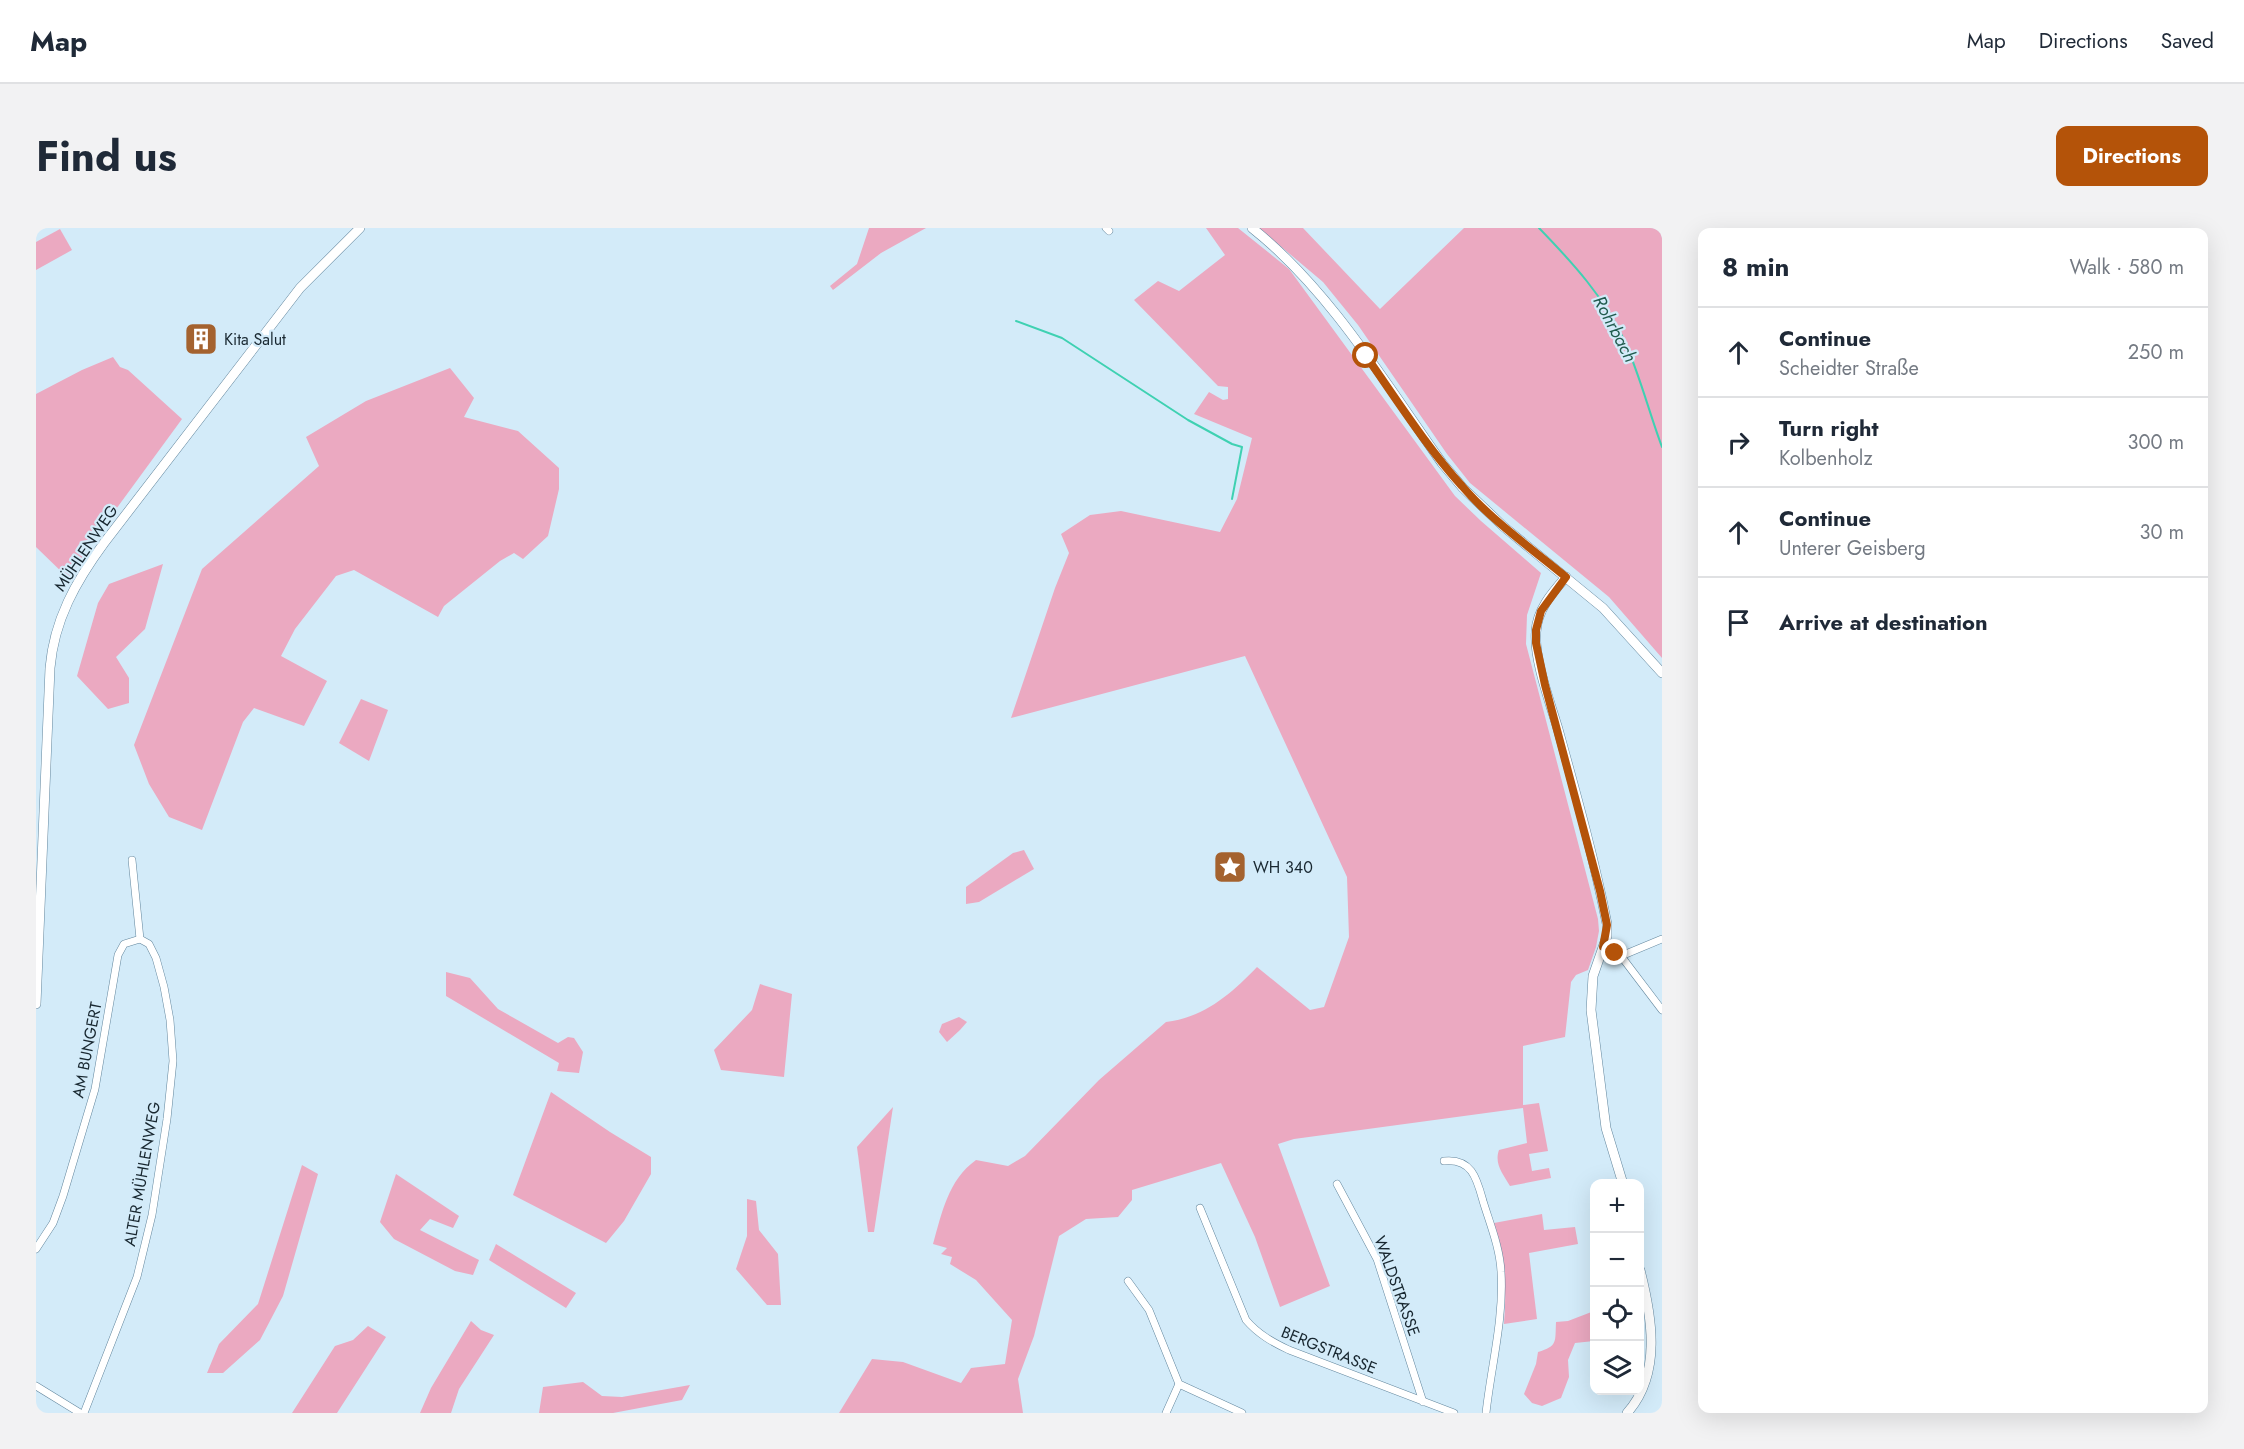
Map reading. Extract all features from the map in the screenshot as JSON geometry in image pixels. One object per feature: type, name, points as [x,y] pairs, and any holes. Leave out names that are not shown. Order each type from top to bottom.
[{"type":"street","name":"MÜHLENWEG","points":[[36,1004],[50,668],[54,639],[61,616],[81,578],[104,543],[300,288],[360,228]]},
{"type":"street","points":[[1252,228],[1295,266],[1347,330],[1442,463],[1463,488],[1504,527],[1603,608],[1662,674]]},
{"type":"street","points":[[1566,577],[1541,611],[1536,630],[1536,643],[1545,685],[1593,862],[1607,925],[1603,947],[1593,976],[1591,1010],[1606,1128],[1621,1179]]},
{"type":"street","points":[[132,860],[140,939]]},
{"type":"street","name":"AM BUNGERT","points":[[36,1249],[43,1241],[57,1214],[95,1089],[118,955],[124,944],[140,939]]},
{"type":"street","name":"ALTER MÜHLENWEG","points":[[82,1413],[137,1277],[152,1215],[167,1119],[173,1061],[170,1020],[156,958],[149,944],[140,939]]},
{"type":"street","points":[[1621,956],[1662,939]]},
{"type":"street","points":[[1603,947],[1621,956],[1662,1010]]},
{"type":"street","points":[[1444,1161],[1453,1160],[1464,1163],[1472,1170],[1478,1183],[1499,1257],[1500,1314],[1486,1413]]},
{"type":"street","name":"WALDSTRASSE","points":[[1337,1184],[1377,1259],[1423,1402]]},
{"type":"street","name":"BERGSTRASSE","points":[[1200,1208],[1246,1320],[1255,1330],[1289,1350],[1454,1413]]},
{"type":"street","points":[[1128,1281],[1149,1310],[1179,1384],[1242,1413]]},
{"type":"street","points":[[1627,1413],[1644,1390],[1654,1349],[1652,1318],[1644,1286]]},
{"type":"street","points":[[1166,1413],[1179,1384]]},
{"type":"street","points":[[36,1386],[82,1413]]},
{"type":"shaded area","points":[[869,228],[926,228],[881,253],[833,290],[830,286],[857,264]]},
{"type":"shaded area","points":[[1206,228],[1238,228],[1289,269],[1455,496],[1541,573],[1527,615],[1526,644],[1598,919],[1599,931],[1588,970],[1576,975],[1571,982],[1565,1037],[1523,1046],[1523,1105],[1539,1103],[1548,1151],[1529,1154],[1532,1171],[1549,1168],[1551,1178],[1510,1186],[1500,1169],[1499,1150],[1527,1143],[1523,1108],[1294,1139],[1278,1144],[1330,1286],[1280,1307],[1255,1237],[1221,1163],[1132,1190],[1132,1200],[1118,1217],[1086,1219],[1059,1236],[1034,1336],[1018,1379],[1023,1413],[839,1413],[872,1359],[903,1362],[961,1383],[971,1368],[1005,1364],[1012,1320],[976,1280],[950,1264],[952,1257],[941,1254],[947,1248],[933,1244],[947,1198],[966,1168],[976,1160],[1008,1166],[1025,1156],[1099,1080],[1166,1022],[1205,1010],[1227,995],[1257,967],[1310,1010],[1324,1007],[1349,937],[1347,877],[1245,656],[1011,718],[1069,553],[1061,534],[1090,515],[1121,511],[1220,532],[1237,499],[1252,438],[1194,414],[1209,392],[1223,400],[1228,399],[1228,387],[1218,386],[1134,300],[1158,281],[1179,291],[1225,255]]},
{"type":"shaded area","points":[[1259,228],[1303,228],[1380,309],[1464,228],[1662,228],[1662,658],[1609,597],[1470,483],[1447,454],[1358,325],[1323,282]]},
{"type":"shaded area","points":[[60,229],[72,250],[36,270],[36,242]]},
{"type":"shaded area","points":[[113,357],[120,367],[128,370],[182,419],[89,546],[69,579],[36,547],[36,394]]},
{"type":"shaded area","points":[[450,368],[474,398],[464,417],[518,431],[559,468],[559,489],[548,536],[523,559],[514,553],[500,561],[444,606],[438,617],[354,570],[336,576],[295,629],[281,656],[327,681],[304,726],[254,708],[243,722],[202,830],[169,817],[149,784],[134,745],[202,569],[319,466],[306,437],[366,401]]},
{"type":"shaded area","points":[[163,564],[145,629],[116,657],[129,678],[129,703],[108,709],[77,676],[98,603],[109,584]]},
{"type":"shaded area","points":[[361,699],[388,710],[369,761],[339,743]]},
{"type":"shaded area","points":[[1024,850],[1034,869],[979,902],[966,904],[966,887],[1013,853]]},
{"type":"shaded area","points":[[1232,853],[1241,857],[1244,866],[1239,875],[1229,879],[1219,876],[1214,868],[1217,861]]},
{"type":"shaded area","points":[[446,972],[470,978],[498,1009],[558,1043],[568,1037],[574,1038],[583,1052],[579,1073],[557,1071],[559,1063],[446,996]]},
{"type":"shaded area","points":[[760,984],[792,994],[784,1077],[721,1070],[714,1050],[752,1010]]},
{"type":"shaded area","points":[[959,1017],[967,1022],[947,1042],[939,1032],[942,1024]]},
{"type":"shaded area","points":[[551,1092],[651,1157],[651,1174],[624,1221],[606,1243],[513,1195]]},
{"type":"shaded area","points":[[893,1107],[874,1232],[868,1232],[857,1147]]},
{"type":"shaded area","points":[[302,1165],[318,1174],[283,1296],[260,1340],[223,1373],[207,1373],[219,1344],[258,1304]]},
{"type":"shaded area","points":[[396,1174],[459,1216],[453,1228],[430,1219],[420,1230],[479,1260],[473,1275],[455,1271],[394,1239],[380,1222]]},
{"type":"shaded area","points":[[747,1199],[756,1201],[759,1230],[778,1254],[781,1305],[767,1305],[736,1269],[747,1236]]},
{"type":"shaded area","points":[[1542,1214],[1544,1230],[1575,1227],[1578,1244],[1529,1253],[1537,1319],[1504,1324],[1504,1273],[1494,1223]]},
{"type":"shaded area","points":[[496,1244],[576,1293],[566,1308],[489,1260]]},
{"type":"shaded area","points":[[1590,1313],[1590,1341],[1575,1343],[1568,1360],[1569,1377],[1561,1398],[1542,1406],[1532,1403],[1524,1394],[1536,1364],[1538,1352],[1549,1348],[1554,1342],[1556,1322],[1568,1321]]},
{"type":"shaded area","points":[[471,1321],[481,1330],[494,1335],[459,1389],[451,1413],[420,1413],[431,1388]]},
{"type":"shaded area","points":[[368,1326],[386,1337],[337,1413],[292,1413],[335,1346],[353,1340]]},
{"type":"shaded area","points":[[583,1382],[602,1396],[622,1397],[690,1385],[682,1400],[613,1413],[539,1413],[543,1387]]},
{"type":"waterway","name":"Rohrbach","points":[[1539,228],[1587,281],[1617,326],[1635,368],[1662,447]]},
{"type":"waterway","points":[[1016,321],[1062,338],[1188,420],[1242,447],[1232,499]]},
{"type":"place","name":"Kita Salut","points":[[201,339]]},
{"type":"place","name":"WH 340","points":[[1230,867]]},
{"type":"route","points":[[1366,356],[1442,463],[1463,488],[1504,527],[1566,577],[1541,611],[1536,630],[1536,643],[1600,891],[1607,925],[1607,936],[1603,947],[1615,953]]}]
